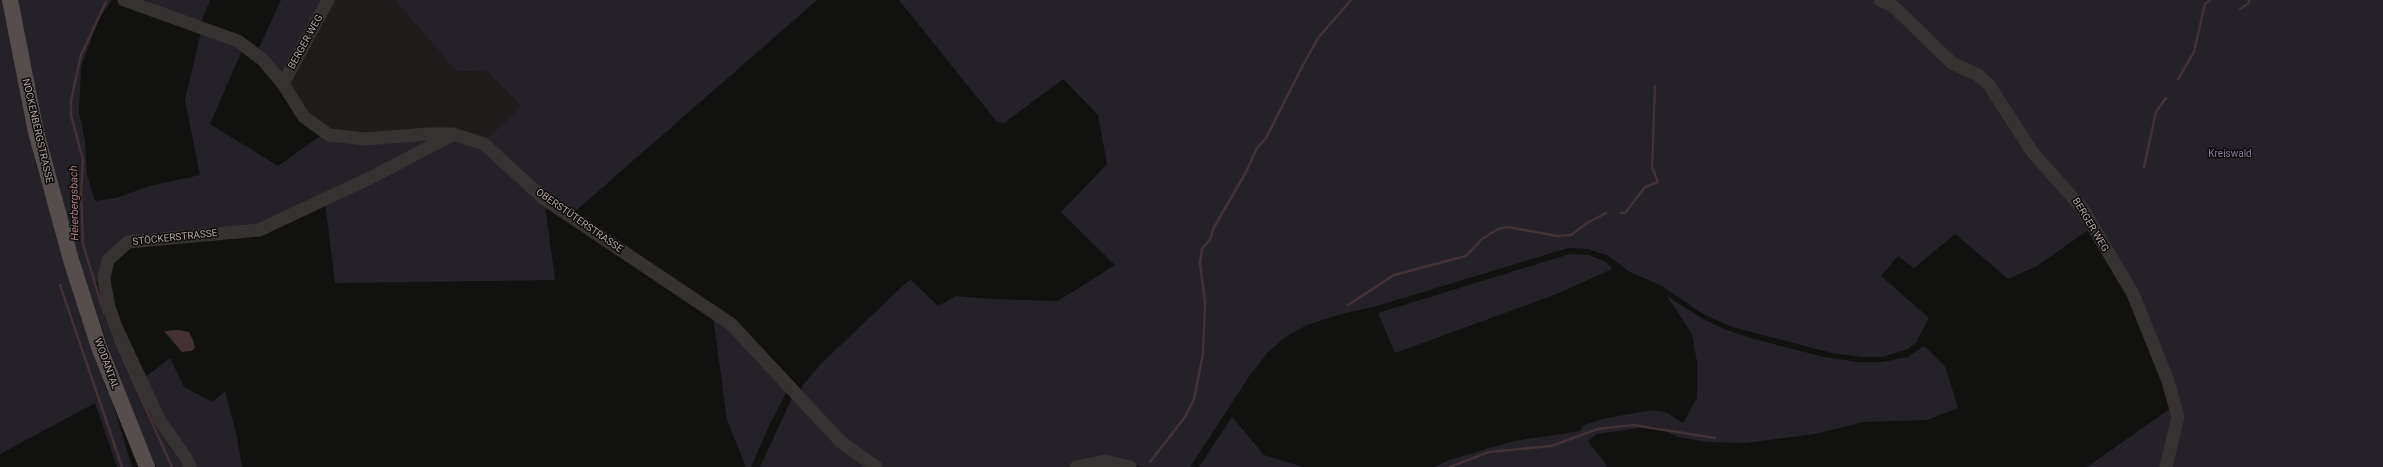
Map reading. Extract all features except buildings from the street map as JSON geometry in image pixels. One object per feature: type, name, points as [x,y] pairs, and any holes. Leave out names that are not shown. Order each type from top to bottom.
[{"type":"main road","name":"NOCKENBERGSTRASSE","points":[[10,0],[36,132],[71,260]]},
{"type":"main road","name":"WODANTAL","points":[[71,260],[99,347],[147,467]]},
{"type":"street","name":"OBERSTÜTERSTRASSE","points":[[124,0],[238,41],[263,60],[282,84],[304,117],[329,135],[365,139],[428,134],[453,134],[484,144],[543,198],[730,324],[840,442],[876,467]]},
{"type":"street","name":"BERGER WEG","points":[[282,84],[328,0]]},
{"type":"street","name":"BERGER WEG","points":[[1880,0],[1893,6],[1952,63],[1978,75],[1989,85],[2033,153],[2082,208],[2133,294],[2168,381],[2178,417],[2166,467]]},
{"type":"street","name":"STÖCKERSTRASSE","points":[[190,467],[186,458],[160,421],[116,327],[109,307],[105,286],[104,277],[108,260],[128,242],[259,230],[372,177],[453,134]]},
{"type":"street","points":[[1076,467],[1105,461],[1130,467]]},
{"type":"shaded area","points":[[334,0],[395,0],[457,72],[485,70],[521,106],[485,141],[366,137],[332,132],[307,116],[286,83]]},
{"type":"shaded area","points":[[179,330],[189,332],[195,348],[192,351],[182,352],[164,331]]},
{"type":"green space","points":[[0,0],[5,0],[36,165],[70,278],[113,404],[132,467],[117,467],[95,403],[0,454]]},
{"type":"green space","points":[[17,0],[112,0],[99,18],[81,67],[79,112],[85,141],[87,175],[95,201],[116,198],[150,186],[200,175],[185,100],[201,32],[243,48],[210,124],[278,166],[323,134],[445,136],[259,228],[127,240],[106,261],[96,284],[110,323],[148,415],[184,467],[156,467],[120,381],[79,261],[49,155],[50,150],[43,134]]},
{"type":"green space","points":[[132,0],[210,0],[200,25]]},
{"type":"green space","points":[[281,0],[326,0],[283,79],[258,50]]},
{"type":"green space","points":[[395,0],[817,0],[572,214],[485,141],[521,106],[485,70],[457,72]]},
{"type":"green space","points":[[899,0],[1876,0],[1975,76],[2091,228],[2037,266],[2008,279],[1955,234],[1914,268],[1898,256],[1881,276],[1929,318],[1917,340],[1918,341],[1908,349],[1882,357],[1862,357],[1832,353],[1732,327],[1705,315],[1662,286],[1628,271],[1609,256],[1588,249],[1568,248],[1377,306],[1341,314],[1307,325],[1285,337],[1268,352],[1250,375],[1190,467],[1141,467],[1132,464],[1085,461],[1068,467],[883,467],[868,459],[849,445],[802,393],[802,386],[821,364],[908,281],[911,280],[938,306],[956,296],[990,299],[1058,301],[1115,265],[1061,212],[1107,164],[1098,115],[1063,79],[1004,123],[997,122]]},
{"type":"green space","name":"Kreiswald","points":[[1891,0],[2383,0],[2383,467],[2087,467],[2174,406],[2134,294],[1991,83],[1953,61]]},
{"type":"green space","points":[[453,138],[481,148],[545,205],[555,280],[335,283],[325,201]]},
{"type":"green space","points":[[1570,254],[1589,255],[1606,262],[1612,269],[1557,294],[1395,353],[1378,313]]},
{"type":"green space","points":[[1667,296],[1703,319],[1724,329],[1754,339],[1824,357],[1858,362],[1882,362],[1908,357],[1924,346],[1945,366],[1958,408],[1927,420],[1864,422],[1815,434],[1745,443],[1708,442],[1678,437],[1654,426],[1597,434],[1588,441],[1608,467],[1435,467],[1449,460],[1514,441],[1580,431],[1584,425],[1602,419],[1653,410],[1667,413],[1683,423],[1697,398],[1697,362],[1692,334]]},
{"type":"green space","points":[[713,316],[729,327],[787,391],[769,426],[751,467],[746,467],[727,420]]},
{"type":"green space","points":[[170,358],[184,387],[212,402],[225,391],[237,437],[242,467],[194,467],[143,379]]},
{"type":"green space","points":[[793,396],[869,467],[760,467]]},
{"type":"green space","points":[[1232,417],[1264,455],[1303,467],[1199,467]]},
{"type":"waterway","points":[[1150,462],[1185,417],[1194,399],[1203,354],[1205,303],[1200,262],[1202,249],[1211,238],[1213,229],[1246,172],[1257,148],[1266,138],[1318,38],[1351,0]]},
{"type":"waterway","points":[[2178,79],[2194,52],[2205,4],[2210,0]]},
{"type":"waterway","points":[[2240,9],[2249,3],[2249,0]]},
{"type":"waterway","name":"Heierbergsbach","points":[[104,313],[83,244],[81,193],[83,160],[71,115],[71,101],[81,55],[106,2]]},
{"type":"waterway","points":[[1621,213],[1625,213],[1645,187],[1658,182],[1652,167],[1655,86]]},
{"type":"waterway","points":[[2144,167],[2156,112],[2166,98]]},
{"type":"waterway","points":[[1348,305],[1394,275],[1466,256],[1482,239],[1498,229],[1508,227],[1557,236],[1571,235],[1587,223],[1606,213]]},
{"type":"waterway","points":[[60,285],[122,467]]},
{"type":"waterway","name":"Heierbergsbach","points":[[114,338],[172,467]]},
{"type":"waterway","points":[[1450,467],[1489,452],[1551,446],[1598,429],[1633,425],[1715,438]]}]
